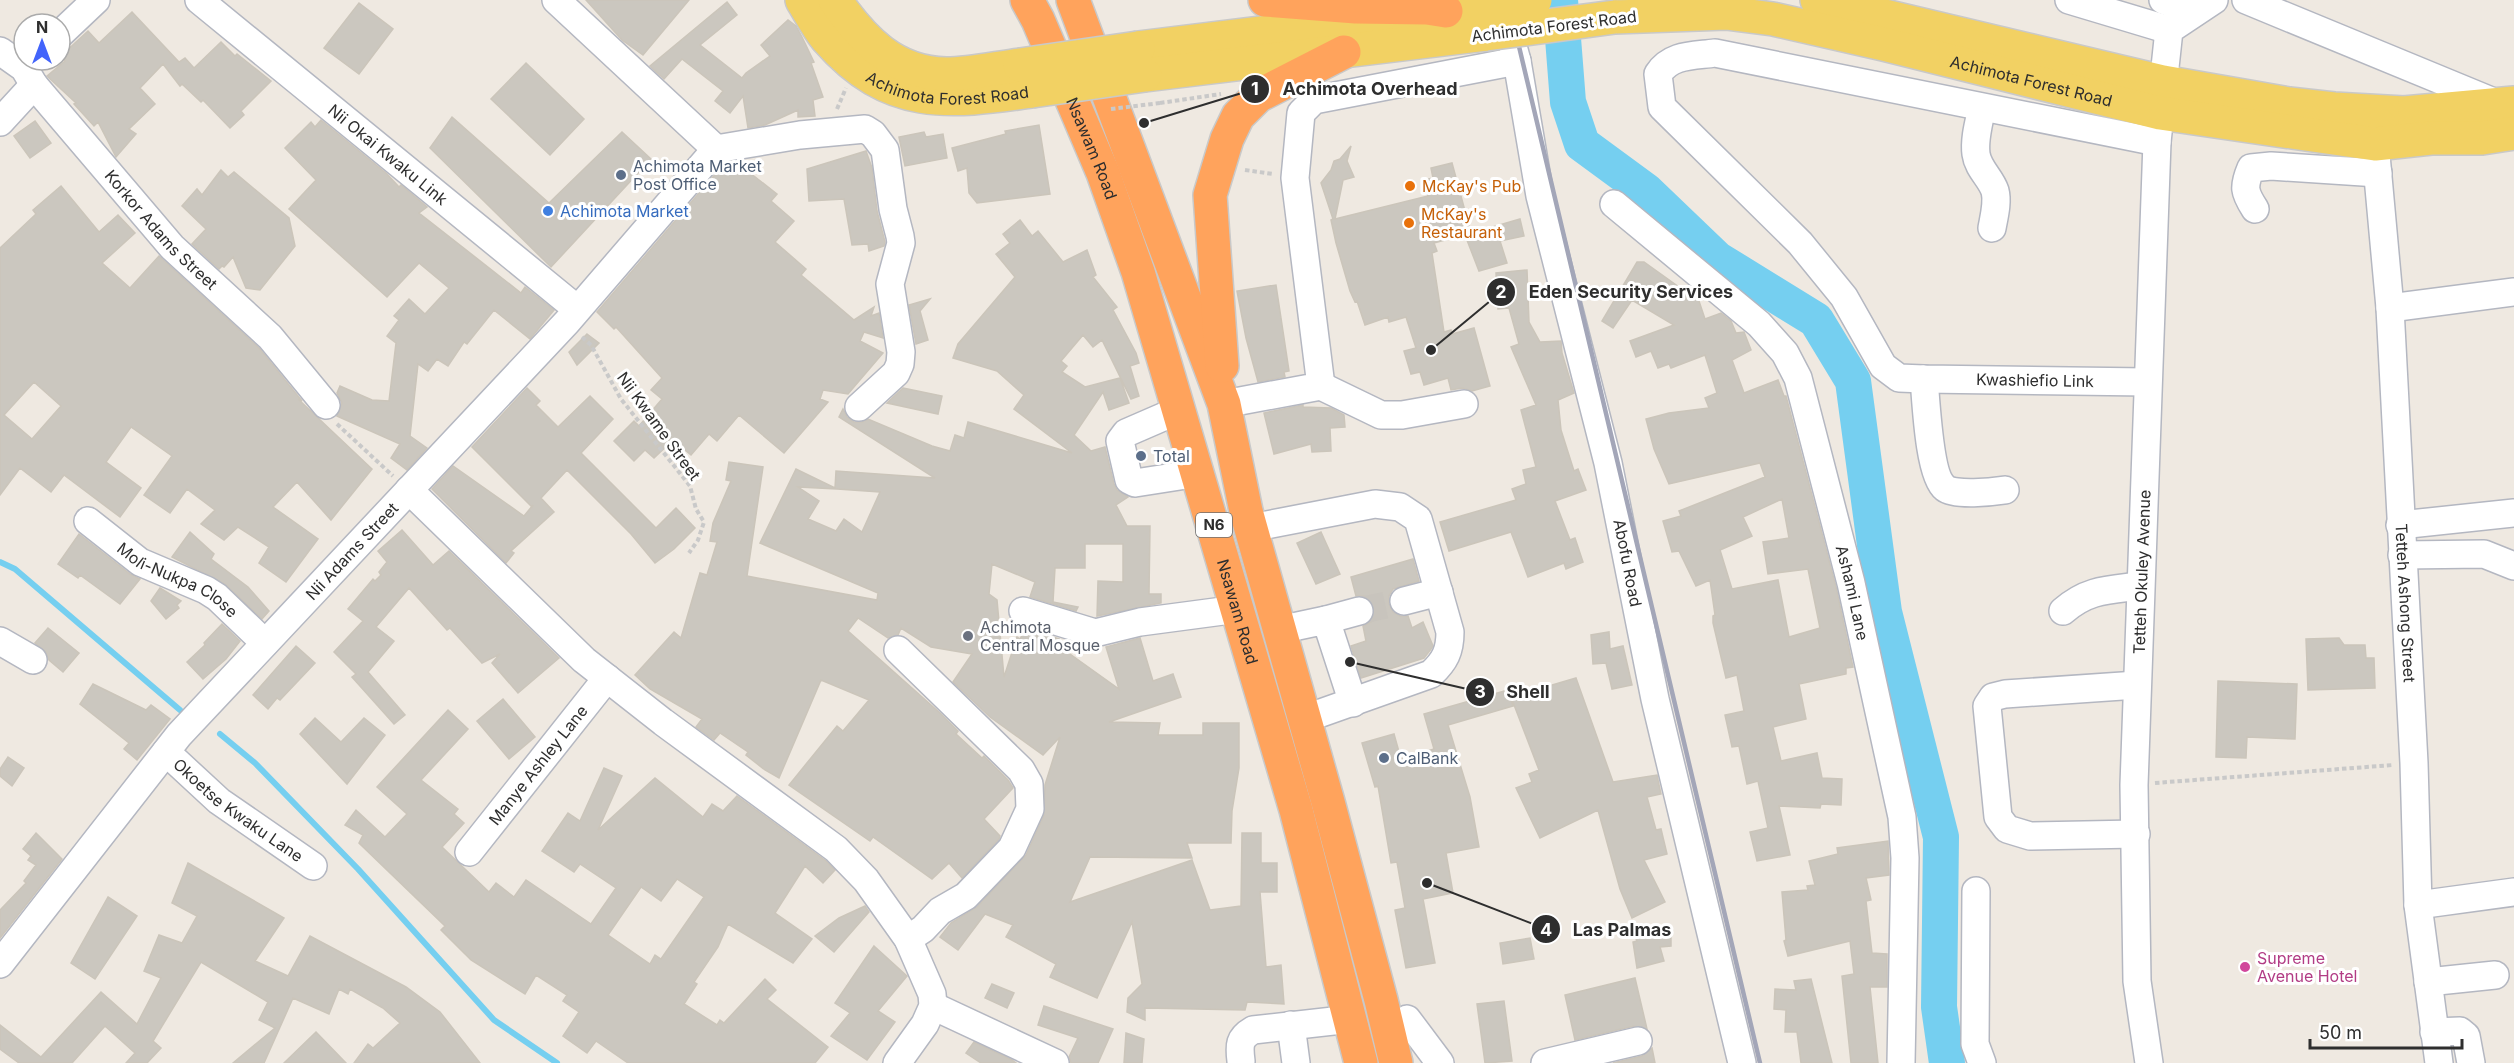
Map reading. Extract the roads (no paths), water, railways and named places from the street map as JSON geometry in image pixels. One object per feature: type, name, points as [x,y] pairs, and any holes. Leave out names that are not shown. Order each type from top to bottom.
[{"type":"highway","name":"Nsawam Road","points":[[1027,0],[1038,20],[1103,173],[1138,272],[1199,473],[1296,810],[1361,1063]]},
{"type":"highway","name":"Nsawam Road","points":[[1073,0],[1224,404],[1251,528],[1381,1000],[1396,1063]]},
{"type":"highway","points":[[1265,0],[1356,7],[1427,8],[1446,11]]},
{"type":"highway","points":[[1224,404],[1210,195],[1227,139],[1238,116],[1258,96],[1344,52]]},
{"type":"main road","name":"Achimota Forest Road","points":[[802,0],[826,38],[852,63],[876,81],[906,93],[942,100],[974,99],[1026,78]]},
{"type":"main road","name":"Achimota Forest Road","points":[[835,0],[846,16],[882,55],[925,72],[947,74],[1026,78],[1142,62],[1446,11],[1615,17],[1726,13],[1773,19],[2160,112],[2377,159],[2431,138],[2482,138],[2510,114]]},
{"type":"main road","name":"Achimota Forest Road","points":[[1142,62],[1344,52],[1535,0]]},
{"type":"main road","name":"Achimota Forest Road","points":[[1817,0],[2160,112],[2334,109],[2404,113],[2510,114]]},
{"type":"street","points":[[72,23],[96,0]]},
{"type":"street","name":"Nii Okai Kwaku Link","points":[[199,0],[572,315]]},
{"type":"street","points":[[556,0],[716,148],[800,135],[865,129],[873,134],[885,150],[893,209],[901,243],[890,284],[901,352],[900,364],[896,373],[859,407]]},
{"type":"street","points":[[2069,0],[2169,30],[2204,6]]},
{"type":"street","points":[[2163,0],[2204,6]]},
{"type":"street","points":[[2246,0],[2510,114]]},
{"type":"street","name":"Abofu Road","points":[[1489,14],[1517,61],[1540,196],[1608,463],[1654,699],[1742,1063]]},
{"type":"street","name":"Tetteh Okuley Avenue","points":[[2149,1063],[2137,981],[2134,785],[2147,382],[2160,112],[2169,30]]},
{"type":"street","name":"Kwashiefio Link","points":[[1982,108],[1715,53],[1680,57],[1665,64],[1658,74],[1662,107],[1800,243],[1844,297],[1883,366],[1899,378],[2147,382]]},
{"type":"street","points":[[1321,386],[1295,178],[1301,113],[1314,100],[1517,61]]},
{"type":"street","points":[[0,122],[30,72]]},
{"type":"street","name":"Korkor Adams Street","points":[[32,72],[172,247],[270,337],[326,405]]},
{"type":"street","points":[[1992,228],[1995,190],[1979,165],[1976,153],[1976,137],[1982,108],[2160,112]]},
{"type":"street","name":"Nii Adams Street","points":[[0,964],[166,752],[572,315],[716,148]]},
{"type":"street","points":[[2255,209],[2246,195],[2245,182],[2251,168],[2377,159]]},
{"type":"street","name":"Tetteh Ashong Street","points":[[2377,159],[2390,308],[2414,763],[2418,905],[2439,1063]]},
{"type":"street","name":"Ashami Lane","points":[[1614,204],[1759,324],[1785,353],[1798,378],[1851,583],[1902,817],[1905,858],[1901,1063]]},
{"type":"street","points":[[2390,308],[2514,292]]},
{"type":"street","points":[[1924,379],[1932,461],[1940,483],[1946,489],[1956,492],[2005,490]]},
{"type":"street","points":[[1224,404],[1321,386],[1381,415],[1402,415],[1464,404]]},
{"type":"street","points":[[1179,410],[1126,433],[1120,441],[1129,480],[1135,483],[1199,473]]},
{"type":"street","points":[[409,490],[584,660],[663,722],[836,849],[866,880],[908,939],[932,994],[933,1006],[926,1024],[897,1063]]},
{"type":"street","points":[[1251,528],[1375,504],[1400,507],[1418,519],[1450,632],[1450,647],[1444,662],[1431,674],[1304,719]]},
{"type":"street","points":[[2400,525],[2514,513]]},
{"type":"street","name":"Moli-Nukpa Close","points":[[88,521],[140,562],[206,590],[217,597],[265,643]]},
{"type":"street","points":[[2402,555],[2484,554],[2514,566]]},
{"type":"street","points":[[2063,611],[2078,598],[2090,594],[2140,586]]},
{"type":"street","points":[[1404,601],[1438,592]]},
{"type":"street","points":[[1023,611],[1095,633],[1140,622],[1238,609]]},
{"type":"street","points":[[1279,630],[1359,611]]},
{"type":"street","points":[[1326,620],[1353,703]]},
{"type":"street","points":[[0,641],[33,660]]},
{"type":"street","points":[[898,650],[1021,770],[1029,784],[1030,809],[1012,848],[966,896],[940,911],[923,929],[908,939]]},
{"type":"street","name":"Manye Ashley Lane","points":[[469,852],[607,678]]},
{"type":"street","points":[[2136,834],[2030,836],[2007,829],[1998,817],[1987,706],[1993,698],[2005,694],[2137,685]]},
{"type":"street","name":"Okoetse Kwaku Lane","points":[[166,752],[219,801],[313,866]]},
{"type":"street","points":[[1976,891],[1975,1044],[1982,1063]]},
{"type":"street","points":[[2418,905],[2514,892]]},
{"type":"street","points":[[2428,982],[2495,975]]},
{"type":"street","points":[[933,1006],[1054,1063]]},
{"type":"street","points":[[1241,1061],[1239,1046],[1243,1036],[1253,1029],[1351,1019]]},
{"type":"street","points":[[1407,1019],[1440,1063]]},
{"type":"street","points":[[1291,1026],[1296,1063]]},
{"type":"street","points":[[2434,1032],[2460,1031],[2466,1036],[2471,1063]]},
{"type":"street","points":[[1545,1063],[1638,1041]]},
{"type":"waterway","points":[[1560,0],[1568,102],[1582,144],[1646,191],[1717,259],[1816,320],[1853,381],[1884,612],[1941,837],[1939,1007],[1947,1063]]},
{"type":"waterway","points":[[0,562],[15,569],[180,710]]},
{"type":"waterway","points":[[220,734],[255,763],[358,869],[494,1020],[557,1063]]},
{"type":"tunnel","points":[[1359,611],[1404,601]]},
{"type":"railway","points":[[1508,0],[1760,1063]]},
{"type":"place","name":"Achimota Overhead","points":[[1144,123]]},
{"type":"place","name":"Achimota Market Post Office","points":[[621,175]]},
{"type":"place","name":"McKay's Pub","points":[[1410,186]]},
{"type":"place","name":"Achimota Market","points":[[548,211]]},
{"type":"place","name":"McKay's Restaurant","points":[[1409,223]]},
{"type":"place","name":"Eden Security Services","points":[[1431,350]]},
{"type":"place","name":"Total","points":[[1141,456]]},
{"type":"place","name":"Achimota Central Mosque","points":[[968,636]]},
{"type":"place","name":"Shell","points":[[1350,662]]},
{"type":"place","name":"CalBank","points":[[1384,758]]},
{"type":"place","name":"Las Palmas","points":[[1427,883]]},
{"type":"place","name":"Supreme Avenue Hotel","points":[[2245,967]]}]
